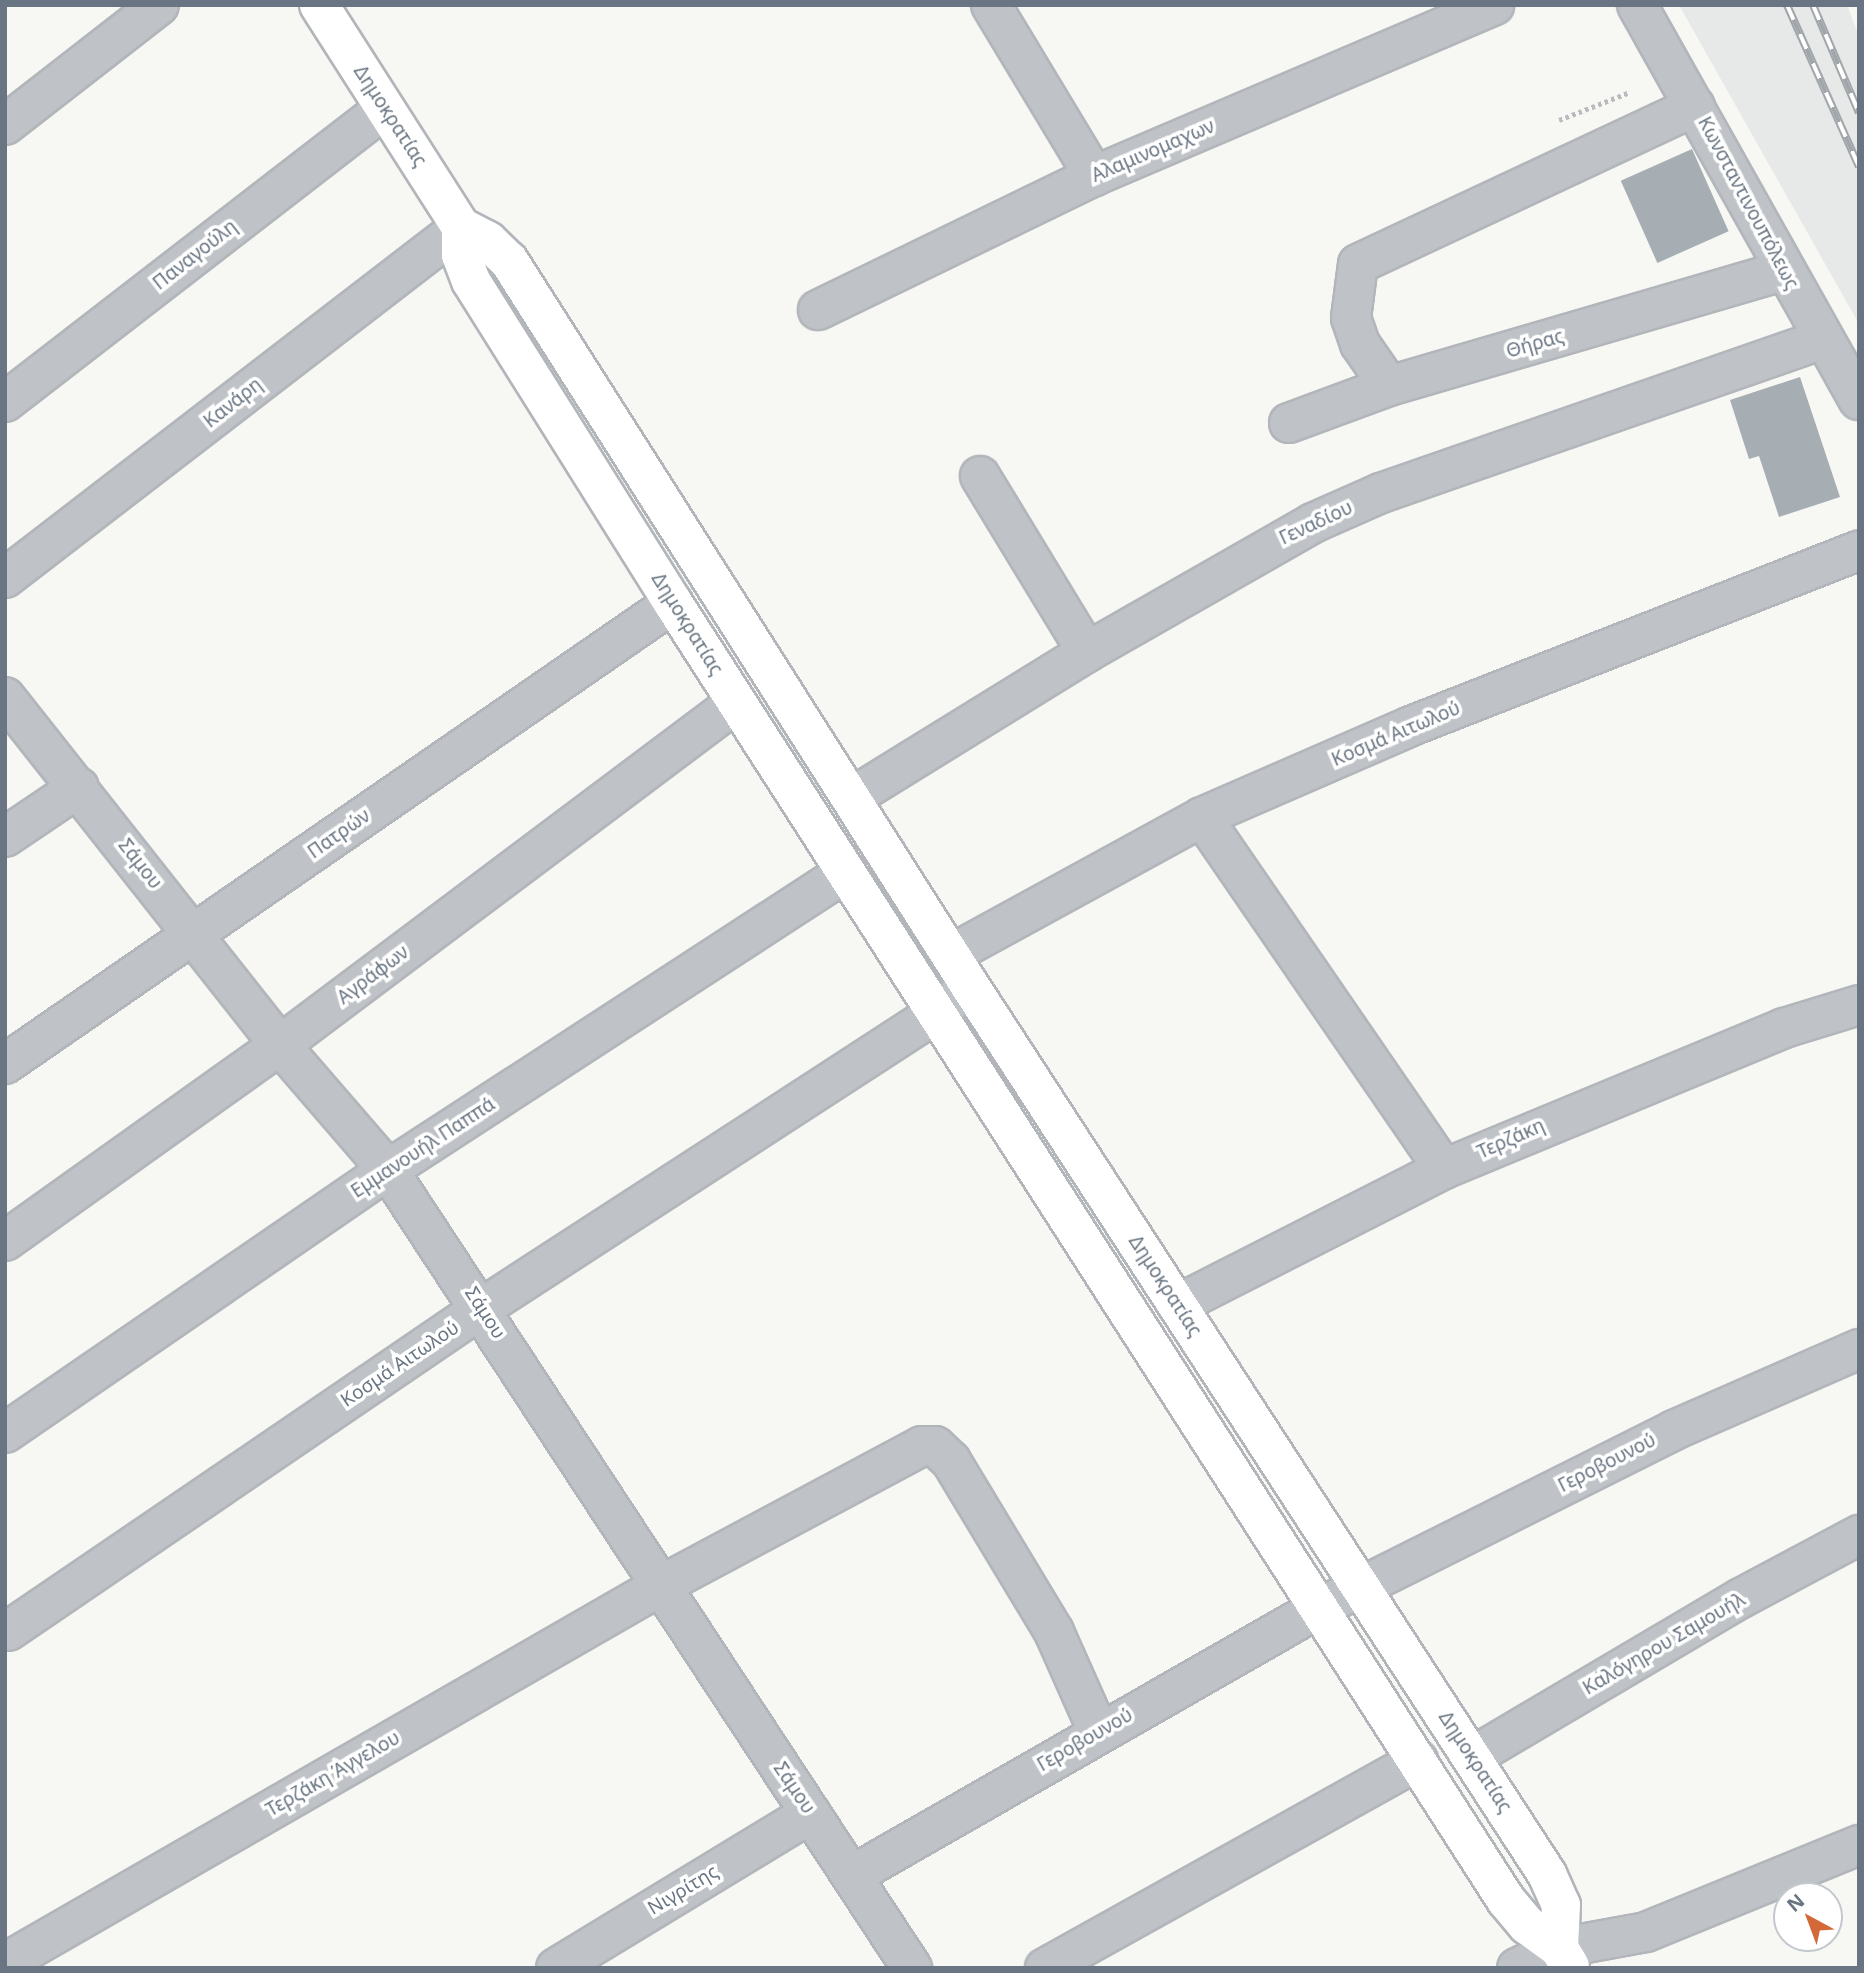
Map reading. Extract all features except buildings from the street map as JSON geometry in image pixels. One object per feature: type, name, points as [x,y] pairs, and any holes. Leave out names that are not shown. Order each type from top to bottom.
[{"type":"main road","name":"Δημοκρατίας","points":[[319,5],[461,227],[488,241],[509,261],[960,971],[1547,1874],[1560,1905],[1565,1958]]},
{"type":"main road","name":"Δημοκρατίας","points":[[461,227],[461,255],[471,281],[673,603],[1506,1900],[1527,1925],[1565,1958]]},
{"type":"street","points":[[5,125],[159,5]]},
{"type":"street","points":[[992,5],[1094,176]]},
{"type":"street","name":"Αλαμινομαχων","points":[[818,310],[1094,176],[1494,5]]},
{"type":"street","name":"Κωνσταντινουπόλεως","points":[[1637,5],[1695,106],[1783,271],[1859,400]]},
{"type":"street","points":[[1389,386],[1360,344],[1351,318],[1358,264],[1695,106]]},
{"type":"street","name":"Παναγούλη","points":[[5,402],[384,108]]},
{"type":"street","name":"Κανάρη","points":[[5,578],[461,227]]},
{"type":"street","name":"Θήρας","points":[[1289,423],[1389,386],[1783,271]]},
{"type":"street","name":"Γεναδίου","points":[[851,798],[1236,563],[1381,494],[1823,340]]},
{"type":"street","points":[[980,475],[1087,652]]},
{"type":"street","name":"Κοσμά Αιτωλού","points":[[960,971],[1202,817],[1412,726],[1859,550]]},
{"type":"street","name":"Πατρών","points":[[5,1064],[673,603]]},
{"type":"street","name":"Σάμου","points":[[5,697],[79,787],[280,1045],[388,1170],[482,1308],[660,1586],[912,1968]]},
{"type":"street","name":"Αγράφων","points":[[5,1241],[280,1045],[737,702]]},
{"type":"street","points":[[5,836],[79,787]]},
{"type":"street","points":[[1202,817],[1444,1169]]},
{"type":"street","name":"Εμμανουήλ Παππά","points":[[5,1433],[388,1170],[846,872]]},
{"type":"street","points":[[938,1012],[960,971]]},
{"type":"street","name":"Τερζάκη","points":[[1177,1304],[1444,1169],[1720,1053],[1859,1005]]},
{"type":"street","name":"Κοσμά Αιτωλού","points":[[8,1631],[482,1308],[938,1012]]},
{"type":"street","name":"Γεροβουνού","points":[[1360,1587],[1674,1430],[1859,1349]]},
{"type":"street","name":"Τερζάκη Άγγελου","points":[[5,1963],[660,1586],[911,1449],[935,1446],[951,1461],[1054,1632],[1098,1731]]},
{"type":"street","name":"Καλόγηρου Σαμουήλ","points":[[1472,1757],[1741,1598],[1859,1535]]},
{"type":"street","points":[[1319,1608],[1360,1587]]},
{"type":"street","name":"Γεροβουνού","points":[[853,1875],[1098,1731],[1319,1608]]},
{"type":"street","points":[[1045,1968],[1418,1760]]},
{"type":"street","name":"Νιγρίτης","points":[[556,1968],[810,1813]]},
{"type":"street","points":[[1517,1968],[1565,1958],[1646,1932],[1859,1845]]},
{"type":"path","points":[[1559,120],[1634,91]]},
{"type":"shaded area","points":[[1679,5],[1847,5],[1859,36],[1859,324]]},
{"type":"railway","points":[[1787,5],[1859,167]]},
{"type":"railway","points":[[1813,5],[1859,113]]}]
